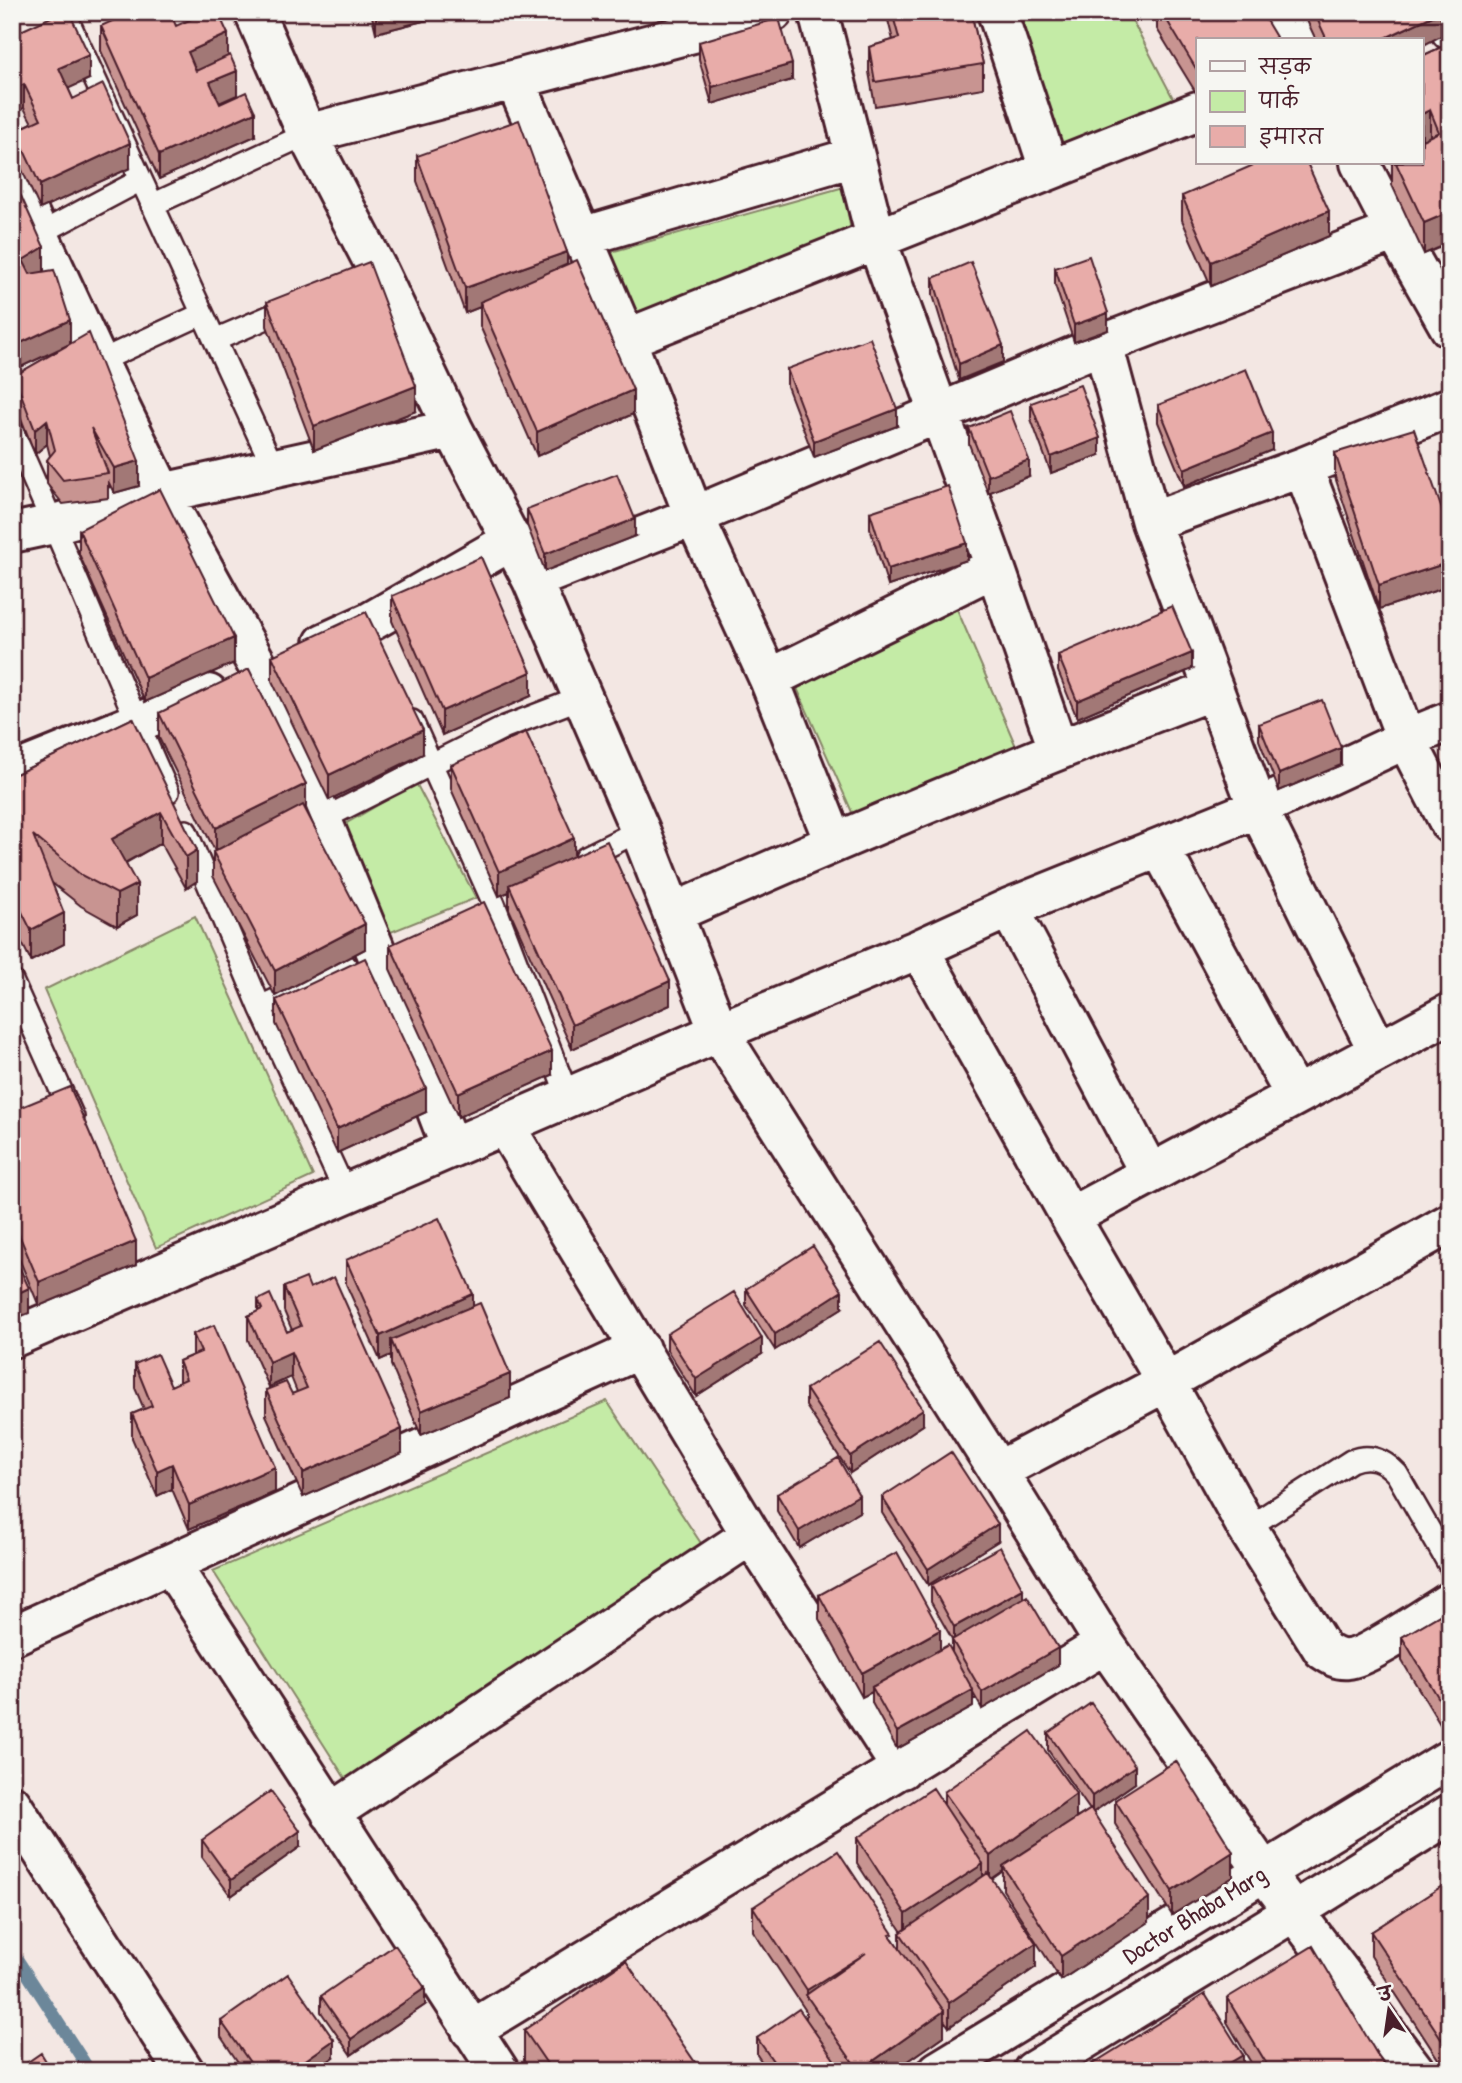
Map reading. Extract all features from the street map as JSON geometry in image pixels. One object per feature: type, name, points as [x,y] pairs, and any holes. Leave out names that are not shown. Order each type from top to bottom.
[{"type":"street","points":[[254,12],[372,274],[532,580],[640,830],[719,1032],[1105,1644],[1264,1872],[1415,2071]]},
{"type":"street","points":[[307,134],[773,12]]},
{"type":"street","points":[[818,12],[876,238],[1058,749]]},
{"type":"street","points":[[997,12],[1049,169]]},
{"type":"street","points":[[1282,12],[1295,38]]},
{"type":"street","points":[[1440,12],[1450,30]]},
{"type":"street","points":[[515,79],[626,340],[694,516],[769,679],[834,842]]},
{"type":"street","points":[[626,340],[1196,112]]},
{"type":"street","points":[[582,237],[854,158]]},
{"type":"street","points":[[1361,164],[1395,231],[1437,274],[1450,328]]},
{"type":"street","points":[[23,209],[86,355],[261,671],[310,825],[388,949],[452,1148]]},
{"type":"street","points":[[532,580],[694,516],[1103,344],[1395,231]]},
{"type":"street","points":[[1103,344],[1151,522],[1258,808],[1378,1051]]},
{"type":"street","points":[[1151,522],[1303,467],[1450,407]]},
{"type":"street","points":[[12,533],[54,524],[162,493],[453,429]]},
{"type":"street","points":[[1303,467],[1406,739],[1450,824]]},
{"type":"street","points":[[12,773],[261,671],[375,634],[513,540]]},
{"type":"street","points":[[769,679],[995,567]]},
{"type":"street","points":[[673,913],[834,842],[1058,749],[1213,690]]},
{"type":"street","points":[[23,1290],[26,1333],[141,1268],[346,1194],[1009,908],[1258,808],[1450,721]]},
{"type":"street","points":[[1160,848],[1295,1096]]},
{"type":"street","points":[[1009,908],[1150,1174]]},
{"type":"street","points":[[919,949],[1247,1528],[1323,1650],[1337,1659],[1351,1660],[1450,1602]]},
{"type":"street","points":[[1070,1217],[1450,1013]]},
{"type":"street","points":[[505,1126],[751,1535],[902,1769]]},
{"type":"street","points":[[998,1471],[1166,1382],[1450,1223]]},
{"type":"street","points":[[12,1636],[640,1349]]},
{"type":"street","points":[[331,1813],[751,1535]]},
{"type":"street","points":[[171,1565],[499,2071]]},
{"type":"street","points":[[471,2030],[1105,1644]]},
{"type":"street","name":"Doctor Bhaba Marg","points":[[938,2071],[1450,1759]]},
{"type":"street","points":[[12,1805],[184,2071]]},
{"type":"street","name":"Doctor Bhaba Marg","points":[[1033,2071],[1450,1814]]},
{"type":"lane","points":[[64,12],[274,469]]},
{"type":"lane","points":[[152,205],[307,134]]},
{"type":"lane","points":[[23,209],[141,180]]},
{"type":"lane","points":[[215,340],[315,298]]},
{"type":"lane","points":[[86,355],[202,314]]},
{"type":"lane","points":[[12,431],[137,723],[208,865],[260,1007],[346,1194]]},
{"type":"lane","points":[[310,825],[505,727],[583,697]]},
{"type":"lane","points":[[405,705],[494,904],[568,1097]]},
{"type":"lane","points":[[563,869],[640,830]]},
{"type":"lane","points":[[471,914],[517,892]]},
{"type":"lane","points":[[260,1007],[388,949]]},
{"type":"lane","points":[[12,981],[57,1097],[79,1132]]},
{"type":"lane","points":[[1247,1528],[1362,1456],[1390,1466],[1397,1474],[1450,1566]]},
{"type":"green space","points":[[1007,12],[1128,12],[1174,100],[1034,157]]},
{"type":"green space","points":[[844,187],[852,238],[628,318],[593,257]]},
{"type":"green space","points":[[957,609],[1018,751],[855,819],[796,686]]},
{"type":"green space","points":[[416,783],[476,898],[386,934],[340,827]]},
{"type":"green space","points":[[195,916],[313,1176],[156,1248],[44,990]]},
{"type":"green space","points":[[607,1401],[720,1572],[368,1814],[213,1571]]},
{"type":"building","points":[[62,12],[69,12],[89,55],[59,68],[73,99],[103,84],[130,143],[40,185],[15,131],[41,119],[24,84],[12,90],[12,35]]},
{"type":"building","points":[[132,12],[170,12],[176,26],[207,12],[218,12],[228,34],[188,52],[196,71],[230,55],[237,71],[210,82],[220,104],[246,92],[255,112],[159,155],[101,26]]},
{"type":"building","points":[[375,12],[391,12],[376,16]]},
{"type":"building","points":[[892,12],[971,12],[983,64],[875,82],[869,47],[899,38]]},
{"type":"building","points":[[1162,12],[1261,12],[1276,37],[1196,38],[1196,69]]},
{"type":"building","points":[[1314,12],[1441,12],[1385,38],[1326,38]]},
{"type":"building","points":[[779,18],[792,64],[712,87],[699,42]]},
{"type":"building","points":[[1450,43],[1450,212],[1424,223],[1396,164],[1424,164],[1424,139],[1439,132],[1430,110],[1424,113],[1424,55]]},
{"type":"building","points":[[519,120],[567,252],[465,288],[417,156]]},
{"type":"building","points":[[1256,164],[1307,164],[1329,211],[1211,262],[1182,196]]},
{"type":"building","points":[[21,196],[44,247],[23,260],[30,274],[54,270],[70,320],[12,347],[12,200]]},
{"type":"building","points":[[1089,256],[1108,313],[1074,325],[1055,268]]},
{"type":"building","points":[[577,260],[633,390],[537,432],[480,302]]},
{"type":"building","points":[[369,262],[416,386],[314,426],[267,302]]},
{"type":"building","points":[[971,262],[1003,345],[959,364],[933,278]]},
{"type":"building","points":[[89,333],[139,461],[114,468],[91,428],[108,473],[63,480],[47,460],[55,450],[47,420],[35,430],[14,376]]},
{"type":"building","points":[[870,338],[897,409],[814,441],[787,369]]},
{"type":"building","points":[[1246,369],[1272,433],[1184,469],[1158,405]]},
{"type":"building","points":[[1080,385],[1100,438],[1051,457],[1031,403]]},
{"type":"building","points":[[1010,411],[1029,460],[988,476],[969,428]]},
{"type":"building","points":[[1414,429],[1450,533],[1450,562],[1379,585],[1335,453]]},
{"type":"building","points":[[617,474],[635,519],[545,554],[527,509]]},
{"type":"building","points":[[948,486],[967,543],[888,569],[870,512]]},
{"type":"building","points":[[160,489],[234,638],[145,678],[79,530]]},
{"type":"building","points":[[481,557],[531,672],[442,711],[392,596]]},
{"type":"building","points":[[1172,606],[1192,653],[1077,701],[1058,655]]},
{"type":"building","points":[[366,612],[423,730],[329,775],[272,656]]},
{"type":"building","points":[[249,669],[306,784],[216,828],[159,713]]},
{"type":"building","points":[[1322,700],[1341,748],[1279,774],[1259,724]]},
{"type":"building","points":[[133,718],[197,850],[186,857],[161,812],[112,839],[137,884],[117,894],[81,875],[33,835],[64,913],[31,930],[12,892],[12,776]]},
{"type":"building","points":[[526,732],[574,838],[499,872],[451,765]]},
{"type":"building","points":[[303,805],[365,924],[275,971],[213,852]]},
{"type":"building","points":[[607,841],[670,981],[572,1025],[509,885]]},
{"type":"building","points":[[484,902],[552,1051],[458,1093],[390,945]]},
{"type":"building","points":[[365,958],[426,1088],[337,1129],[276,1000]]},
{"type":"building","points":[[70,1087],[136,1241],[39,1282],[12,1218],[12,1111]]},
{"type":"building","points":[[439,1218],[473,1294],[380,1336],[346,1260]]},
{"type":"building","points":[[813,1246],[842,1291],[775,1334],[746,1289]]},
{"type":"building","points":[[12,1252],[29,1288],[12,1296]]},
{"type":"building","points":[[334,1277],[402,1429],[303,1473],[266,1390],[286,1382],[292,1394],[307,1388],[291,1352],[269,1362],[248,1316],[262,1309],[258,1300],[270,1294],[287,1332],[301,1326],[284,1287],[306,1278],[310,1288]]},
{"type":"building","points":[[734,1292],[762,1338],[696,1379],[667,1334]]},
{"type":"building","points":[[480,1303],[510,1374],[421,1411],[391,1340]]},
{"type":"building","points":[[214,1325],[275,1467],[189,1505],[172,1464],[157,1471],[132,1414],[152,1406],[135,1364],[157,1354],[171,1386],[186,1379],[179,1361],[201,1352],[193,1334]]},
{"type":"building","points":[[880,1342],[923,1409],[850,1456],[806,1389]]},
{"type":"building","points":[[951,1452],[998,1524],[928,1569],[882,1497]]},
{"type":"building","points":[[838,1458],[859,1495],[799,1531],[777,1494]]},
{"type":"building","points":[[1000,1547],[1023,1589],[954,1627],[931,1585]]},
{"type":"building","points":[[897,1552],[940,1630],[862,1673],[819,1595]]},
{"type":"building","points":[[1027,1596],[1058,1648],[982,1692],[952,1640]]},
{"type":"building","points":[[1450,1609],[1450,1717],[1402,1637]]},
{"type":"building","points":[[948,1645],[973,1690],[897,1732],[872,1687]]},
{"type":"building","points":[[1091,1703],[1135,1766],[1092,1796],[1048,1733]]},
{"type":"building","points":[[1031,1731],[1076,1794],[990,1856],[944,1792]]},
{"type":"building","points":[[1176,1761],[1233,1852],[1172,1891],[1115,1800]]},
{"type":"building","points":[[933,1788],[983,1864],[906,1914],[857,1838]]},
{"type":"building","points":[[271,1791],[300,1831],[231,1880],[202,1840]]},
{"type":"building","points":[[1091,1809],[1149,1898],[1061,1956],[1003,1866]]},
{"type":"building","points":[[838,1851],[893,1934],[890,1935],[944,2011],[859,2071],[806,1995],[866,1953],[807,1990],[753,1907]]},
{"type":"building","points":[[988,1873],[1036,1943],[949,2003],[900,1933]]},
{"type":"building","points":[[1450,1881],[1450,2045],[1447,2047],[1371,1932]]},
{"type":"building","points":[[395,1945],[425,1988],[351,2039],[321,1996]]},
{"type":"building","points":[[1313,1946],[1387,2071],[1271,2071],[1227,1998]]},
{"type":"building","points":[[626,1961],[701,2071],[552,2071],[524,2030]]},
{"type":"building","points":[[288,1974],[334,2040],[290,2071],[256,2071],[221,2021]]},
{"type":"building","points":[[1205,1994],[1243,2055],[1216,2071],[1081,2071]]},
{"type":"building","points":[[799,2009],[842,2071],[780,2071],[757,2038]]},
{"type":"building","points":[[41,2053],[52,2071],[15,2071]]},
{"type":"waterway","points":[[12,1951],[90,2071]]}]
